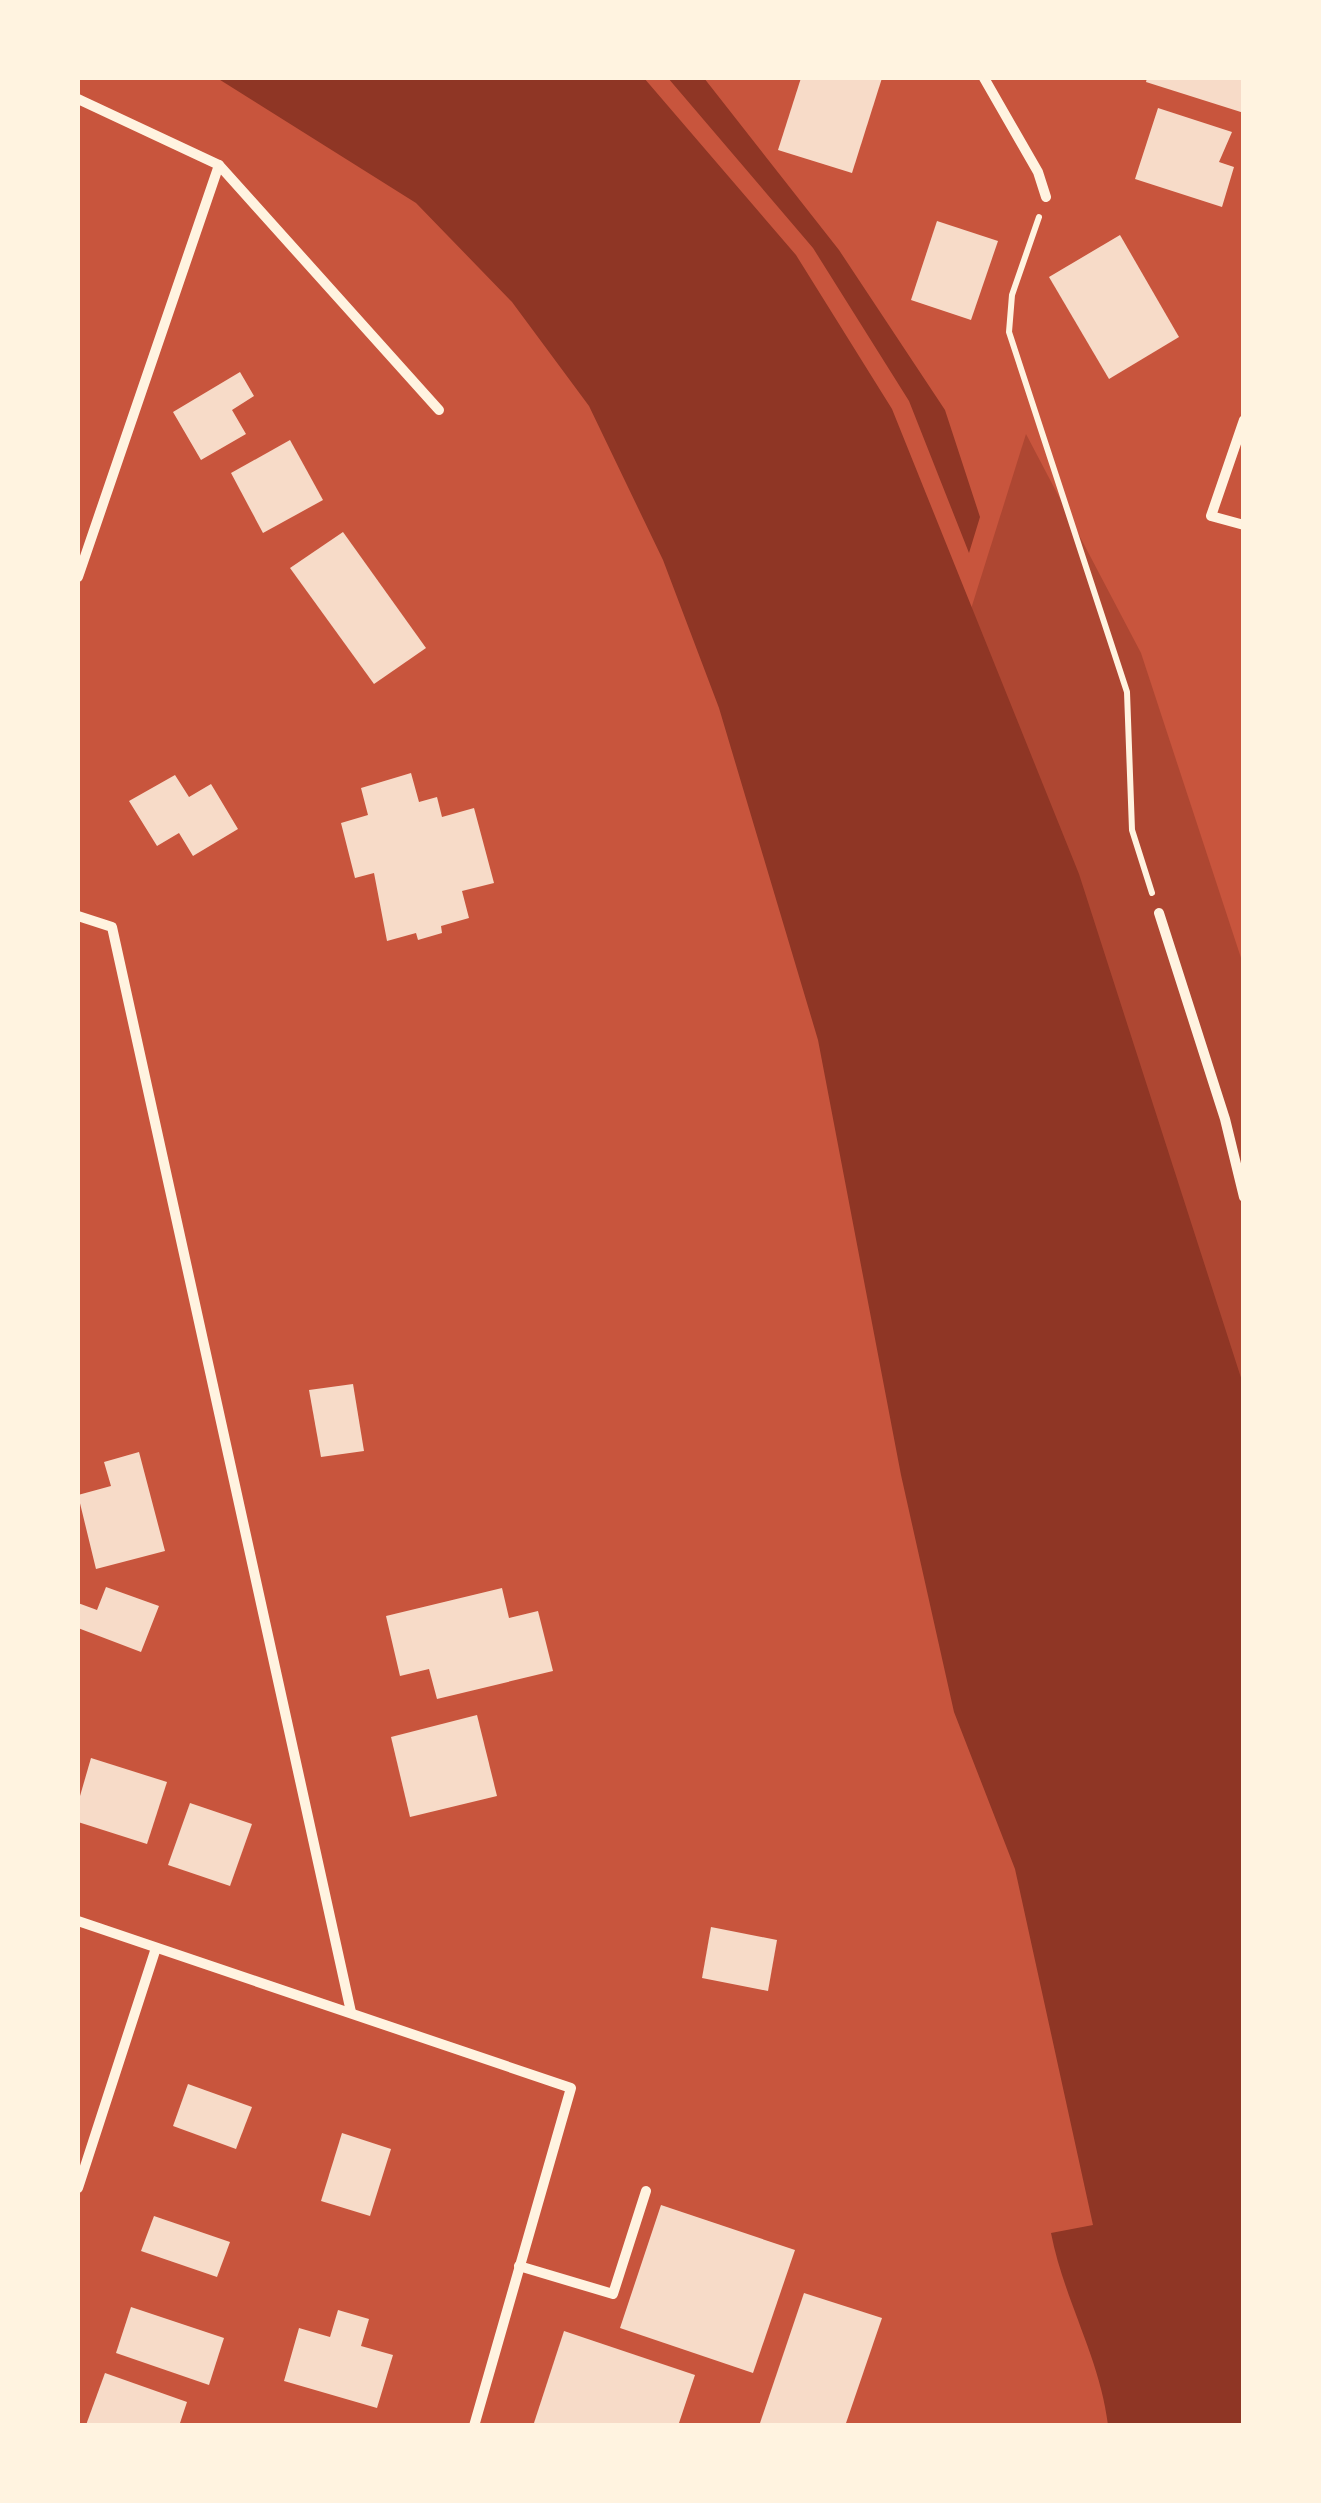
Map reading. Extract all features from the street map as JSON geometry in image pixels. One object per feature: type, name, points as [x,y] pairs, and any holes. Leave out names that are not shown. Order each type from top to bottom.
[{"type":"street","points":[[984,78],[1038,172],[1046,197]]},
{"type":"street","points":[[78,99],[220,165],[439,410]]},
{"type":"street","points":[[78,576],[220,165]]},
{"type":"street","points":[[1244,420],[1212,516],[1244,526]]},
{"type":"street","points":[[1159,913],[1225,1120],[1244,1197]]},
{"type":"street","points":[[78,916],[112,926],[351,2012]]},
{"type":"street","points":[[78,1922],[571,2088],[474,2426]]},
{"type":"street","points":[[78,2188],[156,1948]]},
{"type":"street","points":[[518,2266],[613,2294],[646,2191]]},
{"type":"path","points":[[1046,197],[1012,296],[1010,332],[1127,692],[1132,830],[1159,913]]},
{"type":"shaded area","points":[[217,78],[644,78],[796,255],[892,409],[1079,874],[1243,1384],[1243,2425],[1108,2425],[1098,2376],[1051,2233],[1093,2225],[1015,1869],[954,1712],[901,1475],[818,1040],[719,708],[663,560],[589,406],[512,302],[416,203]]},
{"type":"shaded area","points":[[668,78],[704,78],[839,250],[945,410],[980,517],[969,553],[909,401],[813,248]]},
{"type":"shaded area","points":[[1026,434],[1141,653],[1243,964],[1243,1425],[965,628]]},
{"type":"building","points":[[801,78],[882,78],[852,173],[778,150]]},
{"type":"building","points":[[1147,78],[1244,78],[1244,113],[1146,82]]},
{"type":"building","points":[[1158,108],[1232,132],[1219,162],[1234,167],[1222,207],[1135,179]]},
{"type":"building","points":[[937,221],[998,241],[971,320],[911,300]]},
{"type":"building","points":[[1120,235],[1179,337],[1109,379],[1049,277]]},
{"type":"building","points":[[240,372],[254,396],[232,410],[246,434],[201,460],[173,412]]},
{"type":"building","points":[[290,440],[323,500],[263,533],[231,473]]},
{"type":"building","points":[[343,532],[426,648],[374,684],[290,568]]},
{"type":"building","points":[[411,773],[419,802],[437,797],[442,817],[474,808],[494,883],[462,891],[469,918],[441,926],[442,933],[418,940],[416,933],[387,941],[374,873],[355,878],[341,823],[368,815],[361,788]]},
{"type":"building","points":[[175,775],[189,797],[211,784],[238,829],[193,856],[179,833],[157,846],[129,801]]},
{"type":"building","points":[[353,1384],[364,1451],[321,1457],[309,1390]]},
{"type":"building","points":[[139,1452],[165,1551],[96,1569],[78,1495],[111,1486],[104,1462]]},
{"type":"building","points":[[106,1587],[159,1606],[141,1652],[78,1628],[78,1603],[97,1610]]},
{"type":"building","points":[[502,1588],[509,1618],[538,1611],[553,1671],[437,1699],[429,1669],[400,1676],[386,1616]]},
{"type":"building","points":[[477,1715],[497,1796],[410,1817],[391,1737]]},
{"type":"building","points":[[91,1758],[167,1782],[147,1844],[78,1822],[78,1803]]},
{"type":"building","points":[[190,1803],[252,1824],[230,1886],[168,1865]]},
{"type":"building","points":[[711,1927],[777,1940],[768,1991],[702,1978]]},
{"type":"building","points":[[188,2084],[252,2107],[236,2149],[173,2126]]},
{"type":"building","points":[[342,2133],[391,2149],[370,2216],[321,2201]]},
{"type":"building","points":[[661,2205],[795,2250],[753,2373],[620,2328]]},
{"type":"building","points":[[154,2216],[230,2242],[217,2277],[141,2251]]},
{"type":"building","points":[[804,2293],[882,2318],[845,2426],[759,2426]]},
{"type":"building","points":[[131,2307],[224,2338],[209,2385],[116,2353]]},
{"type":"building","points":[[338,2310],[369,2319],[361,2346],[393,2355],[377,2408],[284,2381],[299,2328],[330,2337]]},
{"type":"building","points":[[564,2331],[695,2375],[678,2426],[533,2426]]},
{"type":"building","points":[[105,2373],[187,2402],[179,2426],[86,2425]]}]
